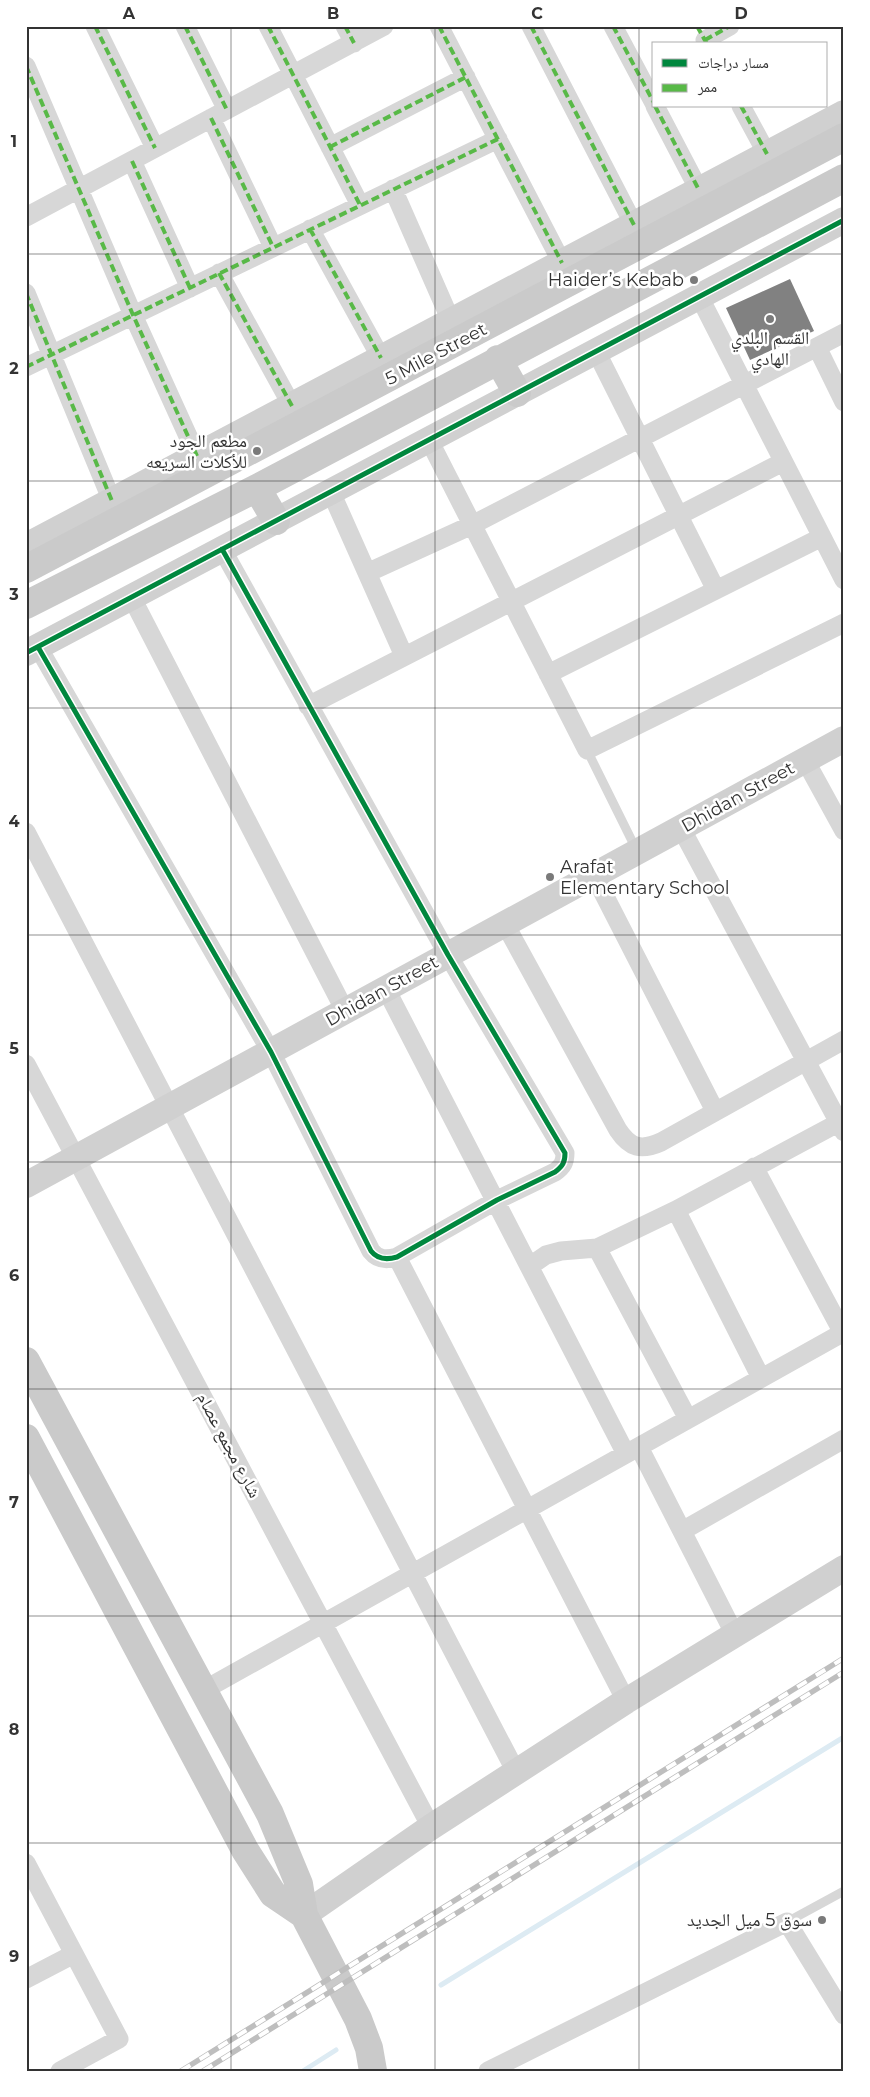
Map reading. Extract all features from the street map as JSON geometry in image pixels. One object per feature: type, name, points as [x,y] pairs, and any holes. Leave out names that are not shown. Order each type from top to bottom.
[{"type":"main road","name":"5 Mile Street","points":[[26,569],[209,457],[498,309],[844,137]]},
{"type":"main road","name":"5 Mile Street","points":[[26,605],[257,488],[498,359],[844,178]]},
{"type":"main road","points":[[498,359],[517,393]]},
{"type":"main road","points":[[257,488],[276,521]]},
{"type":"main road","points":[[26,1361],[204,1690],[280,1837],[299,1884],[304,1915],[358,2019],[368,2048],[373,2071]]},
{"type":"main road","points":[[26,1438],[245,1850],[273,1894],[304,1915]]},
{"type":"street","points":[[95,26],[155,148]]},
{"type":"street","points":[[185,26],[273,248]]},
{"type":"street","points":[[268,26],[360,205]]},
{"type":"street","points":[[26,217],[293,75],[350,34],[384,26]]},
{"type":"street","points":[[439,26],[562,263]]},
{"type":"street","points":[[531,26],[634,225]]},
{"type":"street","points":[[613,26],[652,99]]},
{"type":"street","points":[[703,37],[730,26]]},
{"type":"street","points":[[26,66],[133,315],[209,457]]},
{"type":"street","points":[[330,146],[466,77]]},
{"type":"street","points":[[657,108],[699,190]]},
{"type":"street","points":[[742,108],[767,154]]},
{"type":"street","points":[[26,546],[112,501],[209,457],[292,406],[451,321],[498,309],[562,263],[844,114]]},
{"type":"street","points":[[26,367],[498,139]]},
{"type":"street","points":[[132,161],[190,288]]},
{"type":"street","points":[[393,189],[451,321]]},
{"type":"street","points":[[222,550],[448,955],[565,1153],[565,1161],[561,1167],[497,1200],[397,1257],[383,1259],[375,1256],[371,1251],[270,1052],[32,650],[844,220]]},
{"type":"street","points":[[310,230],[381,358]]},
{"type":"street","points":[[219,273],[292,406]]},
{"type":"street","points":[[26,293],[50,355],[112,501]]},
{"type":"street","points":[[699,296],[844,580]]},
{"type":"street","points":[[367,573],[472,525],[844,333]]},
{"type":"street","points":[[817,347],[844,402]]},
{"type":"street","points":[[596,351],[716,590]]},
{"type":"street","points":[[429,440],[587,750],[844,623]]},
{"type":"street","points":[[308,706],[783,462]]},
{"type":"street","points":[[330,492],[404,656]]},
{"type":"street","points":[[548,674],[822,537]]},
{"type":"street","points":[[132,598],[345,1011]]},
{"type":"street","name":"Dhidan Street","points":[[26,1185],[844,739]]},
{"type":"street","points":[[805,760],[844,832]]},
{"type":"street","points":[[530,1266],[546,1255],[561,1251],[597,1248],[676,1210],[754,1167],[841,1127],[681,828]]},
{"type":"street","points":[[26,832],[414,1573],[516,1772]]},
{"type":"street","points":[[594,875],[715,1111]]},
{"type":"street","points":[[505,924],[625,1140],[636,1146],[649,1147],[844,1040]]},
{"type":"street","points":[[386,989],[530,1266],[633,1450],[682,1531],[735,1635]]},
{"type":"street","name":"شارع مجمع عصام","points":[[26,1064],[431,1827]]},
{"type":"street","points":[[204,1690],[843,1332],[754,1167]]},
{"type":"street","points":[[676,1210],[761,1378]]},
{"type":"street","points":[[597,1248],[688,1419]]},
{"type":"street","points":[[397,1257],[526,1510],[626,1700]]},
{"type":"street","points":[[682,1531],[844,1439]]},
{"type":"street","points":[[304,1915],[431,1827],[626,1700],[844,1568]]},
{"type":"street","points":[[26,1862],[119,2039],[60,2071]]},
{"type":"street","points":[[488,2071],[514,2067],[787,1922],[844,2015]]},
{"type":"street","points":[[26,1979],[74,1954]]},
{"type":"lane","points":[[587,750],[637,852]]},
{"type":"lane","points":[[787,1922],[844,1891]]},
{"type":"building","name":"القسم البلدي الهادي","points":[[790,279],[814,331],[750,360],[726,308]]},
{"type":"waterway","points":[[441,1985],[844,1737]]},
{"type":"waterway","points":[[303,2071],[336,2050]]},
{"type":"railway","points":[[181,2071],[844,1658]]},
{"type":"railway","points":[[203,2071],[844,1672]]},
{"type":"marked path","points":[[95,26],[155,148]]},
{"type":"marked path","points":[[185,26],[227,110]]},
{"type":"marked path","points":[[268,26],[360,205]]},
{"type":"marked path","points":[[345,26],[354,43]]},
{"type":"marked path","points":[[439,26],[562,263]]},
{"type":"marked path","points":[[531,26],[634,225]]},
{"type":"marked path","points":[[613,26],[652,99]]},
{"type":"marked path","points":[[697,26],[706,42]]},
{"type":"marked path","points":[[705,40],[730,26]]},
{"type":"marked path","points":[[26,66],[133,315],[197,456]]},
{"type":"marked path","points":[[330,147],[466,77]]},
{"type":"marked path","points":[[656,108],[699,190]]},
{"type":"marked path","points":[[742,108],[767,154]]},
{"type":"marked path","points":[[211,118],[273,247]]},
{"type":"marked path","points":[[26,367],[498,139]]},
{"type":"marked path","points":[[132,161],[190,288]]},
{"type":"marked path","points":[[310,229],[381,358]]},
{"type":"marked path","points":[[219,273],[292,406]]},
{"type":"marked path","points":[[26,293],[112,501]]},
{"type":"cycle path","points":[[26,653],[844,220]]},
{"type":"cycle path","points":[[38,647],[271,1052],[371,1251],[383,1258],[397,1257],[497,1200],[555,1172],[563,1164],[565,1153],[448,955],[222,549]]},
{"type":"place","name":"Haider’s Kebab","points":[[694,280]]},
{"type":"place","name":"القسم البلدي الهادي","points":[[770,319]]},
{"type":"place","name":"مطعم الجود للأكلات السريعه","points":[[257,451]]},
{"type":"place","name":"Arafat Elementary School","points":[[550,877]]},
{"type":"place","name":"سوق 5 ميل الجديد","points":[[822,1920]]}]
